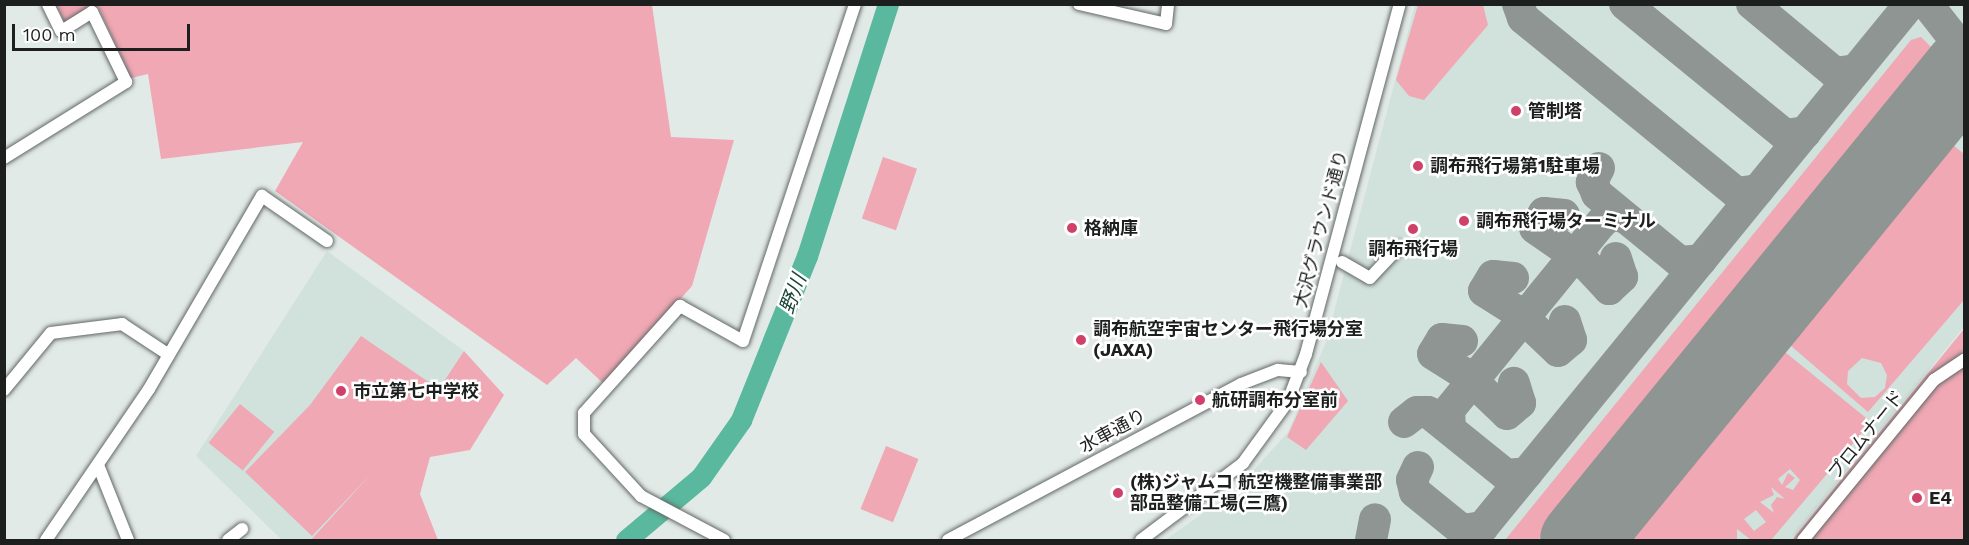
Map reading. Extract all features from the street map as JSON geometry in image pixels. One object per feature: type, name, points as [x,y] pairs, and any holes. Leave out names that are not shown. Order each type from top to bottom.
[{"type":"street","points":[[4,158],[126,82],[92,12],[61,31],[48,4]]},
{"type":"street","points":[[723,540],[647,499],[584,434],[584,413],[680,306],[743,341],[855,4]]},
{"type":"street","points":[[1079,4],[1166,24],[1168,4]]},
{"type":"street","name":"大沢グラウンド通り","points":[[1141,540],[1243,463],[1272,426],[1301,372],[1400,4]]},
{"type":"street","points":[[46,540],[169,355],[262,196],[327,241]]},
{"type":"street","points":[[1342,262],[1370,279],[1399,247]]},
{"type":"street","points":[[4,390],[51,333],[122,324],[169,355]]},
{"type":"street","name":"プロムナード","points":[[1803,540],[1934,380],[1965,360]]},
{"type":"street","name":"水車通り","points":[[948,540],[1241,384],[1278,370],[1301,372]]},
{"type":"street","points":[[98,465],[128,540]]},
{"type":"street","points":[[228,540],[242,529]]},
{"type":"shaded area","points":[[56,5],[652,5],[671,137],[734,140],[692,286],[604,384],[576,358],[547,385],[275,191],[303,142],[161,159],[148,74],[131,78],[98,7],[67,27]]},
{"type":"shaded area","name":"調布飛行場","points":[[1415,5],[1964,5],[1964,327],[1790,540],[1165,540],[1236,490],[1288,432],[1326,342]]},
{"type":"shaded area","points":[[1418,5],[1483,5],[1488,25],[1424,100],[1409,96],[1396,80]]},
{"type":"shaded area","points":[[1921,37],[1933,49],[1931,59],[1538,540],[1505,540],[1911,40]]},
{"type":"shaded area","points":[[1952,144],[1964,154],[1964,300],[1868,412],[1790,345]],"holes":[[[1862,358],[1881,363],[1887,375],[1885,388],[1875,397],[1861,398],[1847,384],[1848,371]]]},
{"type":"shaded area","points":[[883,157],[917,169],[896,230],[862,218]]},
{"type":"shaded area","name":"市立第七中学校","points":[[327,251],[464,351],[425,432],[316,540],[282,540],[196,456]]},
{"type":"shaded area","points":[[1964,329],[1964,540],[1792,540]]},
{"type":"shaded area","points":[[361,336],[436,387],[435,395],[464,351],[504,395],[470,450],[430,457],[420,494],[438,540],[311,540],[373,472],[312,536],[245,472],[310,405]]},
{"type":"shaded area","points":[[1785,352],[1871,422],[1771,540],[1751,540],[1737,529],[1737,540],[1624,540]],"holes":[[[1790,469],[1800,480],[1793,490],[1785,487],[1795,478],[1788,473],[1782,485],[1778,479]],[[1771,487],[1785,499],[1777,497],[1771,505],[1774,513],[1760,502],[1774,495]],[[1756,510],[1766,522],[1754,531],[1744,519]]]},
{"type":"shaded area","points":[[1321,362],[1348,401],[1306,450],[1287,437]]},
{"type":"shaded area","points":[[240,404],[274,432],[243,471],[209,443]]},
{"type":"shaded area","points":[[886,446],[918,459],[893,522],[861,509]]},
{"type":"waterway","name":"野川","points":[[626,540],[701,477],[741,420],[807,256],[888,4]]},
{"type":"taxiway","points":[[1518,4],[1523,18],[1737,193],[1758,190]]},
{"type":"taxiway","points":[[1625,4],[1785,135],[1806,132]]},
{"type":"taxiway","points":[[1752,4],[1835,73],[1856,70]]},
{"type":"taxiway","points":[[1472,540],[1910,4]]},
{"type":"taxiway","points":[[1927,4],[1959,45],[1957,79]]},
{"type":"taxiway","points":[[1599,168],[1592,182],[1597,194],[1680,262],[1701,260]]},
{"type":"taxiway","points":[[1564,215],[1544,213],[1535,228],[1584,262],[1609,289],[1622,277],[1616,258]]},
{"type":"taxiway","points":[[1450,429],[1449,410],[1601,223],[1610,215],[1624,217]]},
{"type":"taxiway","points":[[1513,278],[1493,276],[1484,291],[1515,310],[1558,351],[1571,340],[1565,321]]},
{"type":"taxiway","points":[[1462,341],[1442,339],[1433,354],[1464,373],[1507,414],[1520,403],[1514,383]]},
{"type":"taxiway","points":[[1404,422],[1417,412],[1428,412],[1506,475],[1527,473]]},
{"type":"taxiway","points":[[1418,467],[1412,480],[1415,492],[1462,530],[1483,527]]},
{"type":"taxiway","points":[[1371,540],[1375,519]]},
{"type":"runway","points":[[1580,540],[1964,69]]},
{"type":"place","name":"管制塔","points":[[1516,111]]},
{"type":"place","name":"調布飛行場第1駐車場","points":[[1418,166]]},
{"type":"place","name":"調布飛行場ターミナル","points":[[1464,221]]},
{"type":"place","name":"格納庫","points":[[1072,228]]},
{"type":"place","name":"調布飛行場","points":[[1413,229]]},
{"type":"place","name":"調布航空宇宙センター飛行場分室 (JAXA)","points":[[1081,340]]},
{"type":"place","name":"市立第七中学校","points":[[341,391]]},
{"type":"place","name":"航研調布分室前","points":[[1200,400]]},
{"type":"place","name":"(株)ジャムコ 航空機整備事業部 部品整備工場(三鷹)","points":[[1118,493]]},
{"type":"place","name":"E4","points":[[1917,498]]}]
